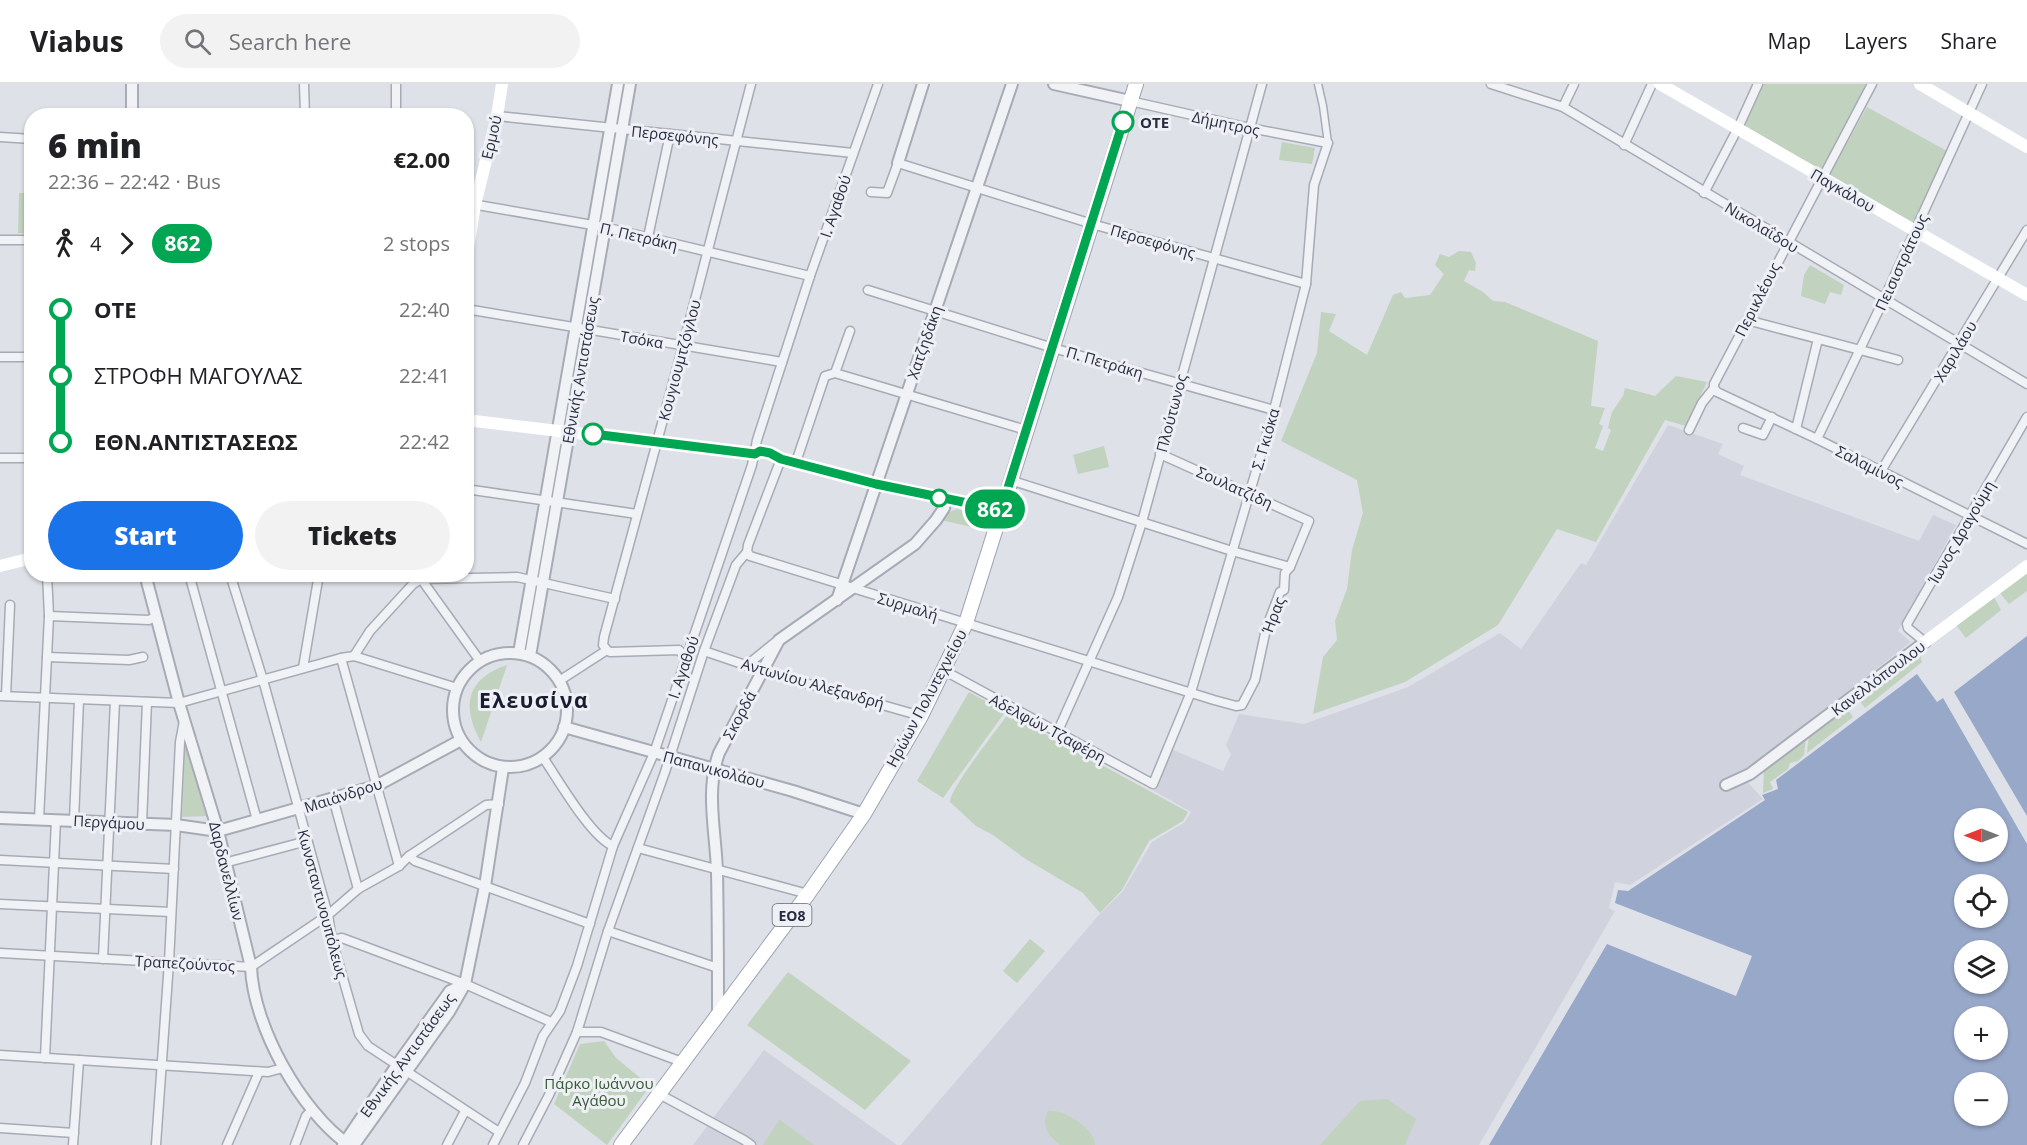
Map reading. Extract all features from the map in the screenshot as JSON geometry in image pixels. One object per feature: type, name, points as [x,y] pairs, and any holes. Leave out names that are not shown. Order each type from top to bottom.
[{"type":"main road","name":"Ερμού","points":[[474,194],[497,116],[502,84]]},
{"type":"main road","name":"Ηρώων Πολυτεχνείου","points":[[621,1145],[808,894],[864,814],[921,716],[966,623],[1136,84]]},
{"type":"main road","name":"Παγκάλου","points":[[1660,84],[2027,295]]},
{"type":"main road","points":[[1920,84],[2027,147]]},
{"type":"main road","points":[[474,421],[755,454],[760,451],[781,459],[876,484],[1001,510]]},
{"type":"main road","points":[[0,566],[24,560]]},
{"type":"main road","name":"Κανελλόπουλου","points":[[1925,642],[2027,566]]},
{"type":"street","points":[[132,84],[132,108]]},
{"type":"street","points":[[304,84],[305,108]]},
{"type":"street","points":[[396,84],[396,108]]},
{"type":"street","name":"Εθνικής Αντιστάσεως","points":[[616,129],[618,84]]},
{"type":"street","name":"Εθνικής Αντιστάσεως","points":[[525,655],[616,129],[630,84]]},
{"type":"street","name":"Κουγιουμτζόγλου","points":[[606,650],[603,645],[604,637],[751,84]]},
{"type":"street","name":"Ι. Αγαθού","points":[[493,1145],[525,1083],[543,1036],[560,1011],[590,924],[613,846],[654,753],[755,454],[810,276],[878,84]]},
{"type":"street","points":[[871,192],[887,193],[923,84]]},
{"type":"street","name":"Χατζηδάκη","points":[[848,587],[876,484],[1012,84]]},
{"type":"street","name":"Δήμητρος","points":[[1054,84],[1328,143]]},
{"type":"street","name":"Πλούτωνος","points":[[1056,733],[1118,597],[1142,522],[1262,84]]},
{"type":"street","name":"Σ. Γκιόκα","points":[[1153,784],[1191,692],[1274,410],[1306,284],[1314,185],[1328,143],[1318,84]]},
{"type":"street","name":"Νικολαΐδου","points":[[1491,84],[1563,107],[2027,384]]},
{"type":"street","points":[[1563,107],[1574,84]]},
{"type":"street","points":[[1624,145],[1652,84]]},
{"type":"street","points":[[1704,193],[1758,84]]},
{"type":"street","name":"Περικλέους","points":[[1689,430],[1702,403],[1714,388],[1787,242],[1872,84]]},
{"type":"street","name":"Πεισιστράτους","points":[[1816,439],[1916,231],[1982,84]]},
{"type":"street","name":"Περσεφόνης","points":[[497,116],[853,153]]},
{"type":"street","points":[[648,237],[670,134]]},
{"type":"street","points":[[0,137],[24,138]]},
{"type":"street","name":"Περσεφόνης","points":[[897,163],[1092,224],[1306,284]]},
{"type":"street","name":"Π. Πετράκη","points":[[474,205],[599,226],[810,276]]},
{"type":"street","name":"Χαριλάου","points":[[1881,471],[2027,230]]},
{"type":"street","points":[[0,240],[24,240]]},
{"type":"street","name":"Π. Πετράκη","points":[[868,290],[1053,348],[1274,410]]},
{"type":"street","name":"Τσόκα","points":[[474,310],[782,362]]},
{"type":"street","points":[[1747,320],[1898,360]]},
{"type":"street","points":[[835,373],[850,331]]},
{"type":"street","points":[[1796,429],[1818,339]]},
{"type":"street","points":[[0,357],[24,357]]},
{"type":"street","points":[[796,462],[825,376],[835,373],[1026,430]]},
{"type":"street","name":"Σαλαμίνος","points":[[1714,388],[1717,392],[2027,544]]},
{"type":"street","points":[[1743,428],[1763,435],[1772,417]]},
{"type":"street","name":"Ίωνος Δραγούμη","points":[[1925,642],[1908,628],[1907,624],[2027,417]]},
{"type":"street","name":"Σουλατζίδη","points":[[1160,454],[1309,521]]},
{"type":"street","points":[[0,458],[24,458]]},
{"type":"street","points":[[523,1145],[549,1095],[577,1032],[608,931],[670,758],[704,651],[736,565],[747,552],[781,459]]},
{"type":"street","points":[[1010,480],[1232,551],[1290,567]]},
{"type":"street","points":[[474,490],[637,514]]},
{"type":"street","name":"Σκορδά","points":[[718,1015],[717,870],[712,787],[713,769],[719,753],[779,640],[837,600],[848,587],[915,544],[936,520],[944,508],[946,499]]},
{"type":"street","name":"Ήρας","points":[[1236,706],[1242,705],[1255,680],[1266,629],[1280,592],[1284,590],[1285,573],[1290,567],[1309,521]]},
{"type":"street","name":"Συρμαλή","points":[[747,552],[758,560],[1236,706]]},
{"type":"street","points":[[474,577],[517,577],[615,599]]},
{"type":"street","points":[[39,819],[49,616],[47,582]]},
{"type":"street","name":"Δαρδανελλίων","points":[[147,582],[179,703],[218,831],[250,967],[251,985],[271,1041],[283,1068],[312,1110],[324,1125],[348,1144]]},
{"type":"street","points":[[191,582],[257,820]]},
{"type":"street","name":"Κωνσταντινουπόλεως","points":[[232,582],[263,680],[359,1034],[368,1046],[499,1132]]},
{"type":"street","points":[[303,668],[318,582]]},
{"type":"street","points":[[354,656],[370,631],[415,582]]},
{"type":"street","points":[[423,582],[480,661]]},
{"type":"street","points":[[10,605],[3,696],[179,703],[354,656],[457,688]]},
{"type":"street","points":[[49,616],[149,620],[155,617]]},
{"type":"street","points":[[747,665],[779,640]]},
{"type":"street","name":"Κανελλόπουλου","points":[[1726,785],[1750,774],[1925,642]]},
{"type":"street","points":[[559,681],[606,650],[610,652],[679,650],[686,658]]},
{"type":"street","name":"Αντωνίου Αλεξανδρή","points":[[704,651],[763,671],[921,716]]},
{"type":"street","points":[[497,654],[525,655],[543,663],[559,681],[564,692],[566,709],[564,727],[555,743],[542,756],[529,763],[503,768],[483,760],[461,740],[453,719],[453,702],[457,688],[467,672],[480,661],[497,654]]},
{"type":"street","points":[[47,657],[129,660],[143,657]]},
{"type":"street","points":[[341,658],[399,866]]},
{"type":"street","name":"Αδελφών Τζαφέρη","points":[[943,670],[1153,784]]},
{"type":"street","points":[[74,820],[79,700]]},
{"type":"street","points":[[103,959],[115,701]]},
{"type":"street","points":[[142,824],[147,702]]},
{"type":"street","points":[[156,1145],[169,962],[180,742],[184,720]]},
{"type":"street","name":"Παπανικολάου","points":[[564,727],[793,791],[864,814]]},
{"type":"street","name":"Μαιάνδρου","points":[[218,831],[376,786],[461,740]]},
{"type":"street","points":[[542,756],[594,832],[613,846]]},
{"type":"street","name":"Εθνικής Αντιστάσεως","points":[[348,1144],[402,1068],[449,1012],[465,984],[485,886],[503,768]]},
{"type":"street","points":[[333,798],[358,889]]},
{"type":"street","name":"Τραπεζούντος","points":[[0,953],[250,967],[328,915],[358,889],[399,866],[409,856],[486,805],[499,804]]},
{"type":"street","name":"Περγάμου","points":[[0,818],[176,825],[218,831]]},
{"type":"street","points":[[45,1058],[56,820]]},
{"type":"street","points":[[224,864],[308,841]]},
{"type":"street","points":[[638,848],[808,894]]},
{"type":"street","points":[[409,856],[415,861],[590,924]]},
{"type":"street","points":[[0,860],[174,869]]},
{"type":"street","points":[[0,904],[171,912]]},
{"type":"street","points":[[608,931],[718,968]]},
{"type":"street","points":[[332,940],[342,938],[465,984],[551,1022]]},
{"type":"street","points":[[577,1032],[601,1032],[682,1062]]},
{"type":"street","points":[[0,1055],[259,1072],[276,1071],[283,1068]]},
{"type":"street","points":[[73,1145],[79,1060]]},
{"type":"street","points":[[227,1145],[259,1072]]},
{"type":"street","points":[[659,1094],[751,1145]]},
{"type":"street","points":[[295,1145],[306,1116],[312,1110]]},
{"type":"street","points":[[447,1145],[465,1111]]},
{"type":"street","points":[[0,1128],[74,1133]]},
{"type":"shaded area","points":[[1668,425],[1723,444],[1718,454],[1744,466],[1740,475],[1919,541],[1933,515],[1956,525],[1898,631],[1911,642],[1741,775],[1763,799],[1630,885],[1615,882],[1609,908],[1615,911],[1479,1145],[901,1145],[1098,916],[1123,891],[1152,842],[1185,822],[1191,812],[1154,791],[1171,749],[1223,771],[1231,754],[1226,745],[1239,714],[1304,724],[1408,687],[1500,633],[1521,649],[1581,563],[1586,565]]},
{"type":"shaded area","points":[[764,1050],[897,1145],[693,1145]]},
{"type":"green space","points":[[1762,84],[1868,84],[1821,172],[1743,125]]},
{"type":"green space","points":[[1867,107],[1947,151],[1913,226],[1828,178]]},
{"type":"green space","points":[[1282,142],[1315,148],[1312,164],[1279,160]]},
{"type":"green space","points":[[19,193],[24,193],[24,233],[18,233]]},
{"type":"green space","points":[[1459,251],[1471,252],[1476,263],[1475,271],[1469,270],[1464,281],[1493,301],[1505,302],[1598,341],[1591,406],[1605,408],[1599,424],[1603,426],[1595,448],[1603,451],[1611,430],[1608,428],[1612,412],[1623,396],[1625,388],[1655,396],[1676,376],[1707,382],[1686,426],[1665,420],[1596,542],[1557,529],[1498,625],[1405,682],[1313,714],[1323,657],[1337,640],[1335,621],[1347,589],[1352,550],[1363,513],[1357,480],[1281,441],[1317,353],[1321,312],[1336,314],[1329,331],[1367,355],[1393,295],[1401,292],[1405,298],[1430,295],[1444,274],[1435,265],[1440,254],[1449,257]]},
{"type":"green space","points":[[1810,265],[1844,285],[1841,295],[1830,292],[1825,304],[1801,296],[1804,275]]},
{"type":"green space","points":[[1104,446],[1109,467],[1078,474],[1073,455]]},
{"type":"green space","points":[[957,509],[983,516],[980,529],[941,520],[947,513]]},
{"type":"green space","points":[[2027,573],[2027,591],[2009,604],[2000,593]]},
{"type":"green space","points":[[1994,597],[2001,610],[1966,638],[1956,625]]},
{"type":"green space","points":[[1919,651],[1922,662],[1865,708],[1858,699],[1865,694],[1868,697],[1877,683]]},
{"type":"green space","points":[[507,665],[481,742],[471,717],[471,695],[475,686],[483,678]]},
{"type":"green space","points":[[969,692],[1005,712],[943,798],[917,781]]},
{"type":"green space","points":[[1846,707],[1853,717],[1807,753],[1809,734]]},
{"type":"green space","points":[[1008,714],[1188,812],[1183,821],[1149,841],[1122,890],[1100,913],[1083,893],[976,826],[950,802],[965,772]]},
{"type":"green space","points":[[1806,736],[1804,755],[1798,761],[1790,763],[1788,769],[1770,782],[1773,789],[1763,793],[1764,770]]},
{"type":"green space","points":[[185,743],[206,816],[182,817]]},
{"type":"green space","points":[[1030,939],[1045,951],[1017,983],[1003,971]]},
{"type":"green space","points":[[788,972],[911,1061],[865,1110],[747,1025]]},
{"type":"green space","name":"Πάρκο Ιωάννου Αγάθου","points":[[604,1041],[616,1058],[650,1086],[607,1145],[554,1104],[580,1044]]},
{"type":"green space","points":[[1387,1099],[1416,1119],[1405,1145],[1320,1145],[1360,1101]]},
{"type":"green space","points":[[1048,1111],[1070,1116],[1084,1126],[1095,1145],[1060,1145],[1047,1130],[1045,1121]]},
{"type":"green space","points":[[780,1120],[814,1145],[763,1145]]},
{"type":"water","points":[[2027,636],[2027,816],[1954,692]]},
{"type":"water","points":[[1917,674],[1937,702],[1943,698],[2006,808],[1954,808],[1954,862],[2008,862],[2008,811],[2027,844],[2027,1145],[1489,1145],[1607,944],[1736,996],[1752,956],[1615,903],[1618,890],[1628,891],[1765,800],[1762,795],[1778,789],[1776,780]]},
{"type":"bus line","name":"862","points":[[593,434],[755,454],[760,451],[781,459],[876,484],[1001,510],[1123,122]]},
{"type":"place","name":"ΟΤΕ","points":[[1123,122]]},
{"type":"district","name":"Ελευσίνα","points":[[534,700]]}]
